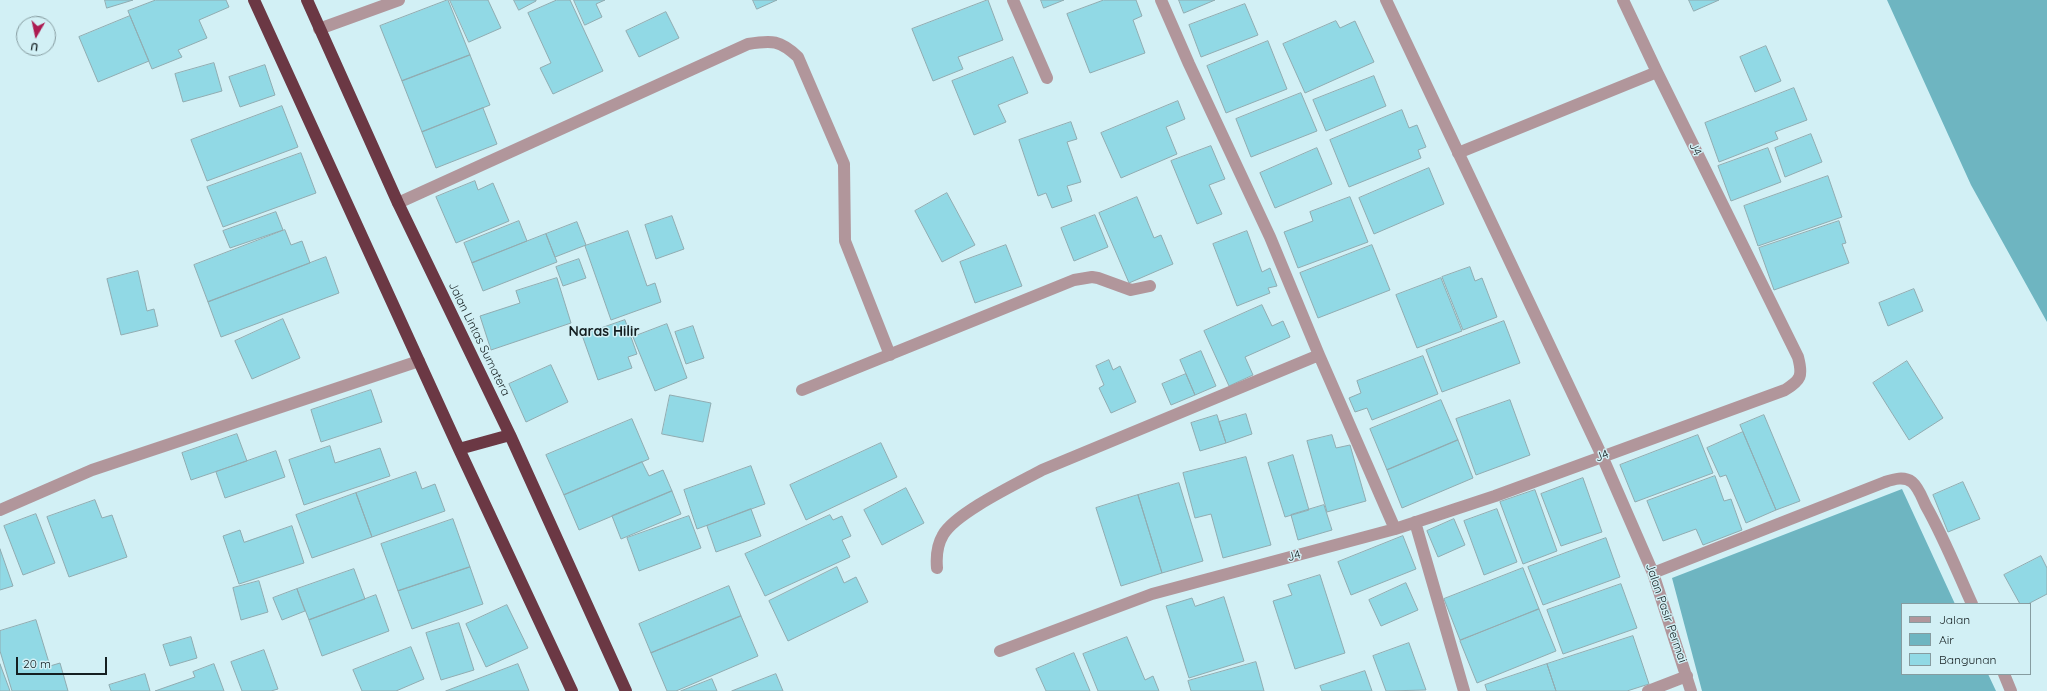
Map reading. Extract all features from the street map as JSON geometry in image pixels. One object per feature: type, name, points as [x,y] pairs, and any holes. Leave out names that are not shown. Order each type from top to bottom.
[{"type":"highway","points":[[254,0],[459,449],[572,691]]},
{"type":"highway","name":"Jalan Lintas Sumatera","points":[[307,0],[398,203],[510,435],[626,691]]},
{"type":"highway","points":[[459,449],[510,435]]},
{"type":"street","points":[[319,29],[399,0]]},
{"type":"street","points":[[1013,0],[1047,78]]},
{"type":"street","points":[[1161,0],[1189,64],[1270,237],[1319,355],[1395,529]]},
{"type":"street","name":"Jalan Pasir Permai","points":[[1386,0],[1602,456],[1653,573],[1691,691]]},
{"type":"street","name":"J4","points":[[1000,651],[1152,594],[1395,529],[1495,496],[1785,390],[1797,383],[1802,371],[1798,357],[1623,0]]},
{"type":"street","points":[[398,203],[748,44],[768,41],[786,46],[798,57],[844,164],[845,241],[890,355]]},
{"type":"street","points":[[1458,153],[1657,72]]},
{"type":"street","points":[[802,390],[1074,280],[1092,277],[1098,278],[1132,290],[1150,286]]},
{"type":"street","points":[[937,568],[936,556],[938,546],[943,534],[955,520],[1004,490],[1042,470],[1319,355]]},
{"type":"street","points":[[0,510],[92,470],[419,361]]},
{"type":"street","points":[[1653,573],[1885,482],[1896,479],[1905,479],[1912,482],[1917,488],[1939,529],[1972,603]]},
{"type":"street","points":[[1415,522],[1464,691]]},
{"type":"street","points":[[2004,675],[2011,691]]},
{"type":"street","points":[[1648,691],[1687,676]]},
{"type":"water","points":[[1887,0],[2047,0],[2047,322],[1971,185]]},
{"type":"water","points":[[1902,489],[1955,603],[1901,603],[1901,675],[1988,675],[1996,691],[1702,691],[1672,578]]},
{"type":"building","points":[[105,0],[133,0],[107,8]]},
{"type":"building","points":[[156,0],[226,0],[229,7],[199,20],[207,38],[178,50],[182,57],[152,69],[128,11]]},
{"type":"building","points":[[448,0],[470,55],[402,81],[380,26]]},
{"type":"building","points":[[450,0],[488,0],[501,28],[469,42]]},
{"type":"building","points":[[514,0],[536,0],[536,1],[519,10]]},
{"type":"building","points":[[557,0],[570,0],[603,71],[553,94],[540,68],[551,63],[528,13]]},
{"type":"building","points":[[574,0],[605,0],[596,4],[602,17],[585,25]]},
{"type":"building","points":[[753,0],[777,0],[757,9]]},
{"type":"building","points":[[988,0],[1003,40],[958,57],[963,69],[933,81],[912,29]]},
{"type":"building","points":[[1041,0],[1064,0],[1044,8]]},
{"type":"building","points":[[1104,0],[1136,0],[1142,16],[1133,20],[1145,53],[1090,73],[1067,14]]},
{"type":"building","points":[[1179,0],[1215,0],[1184,13]]},
{"type":"building","points":[[1689,0],[1719,0],[1694,11]]},
{"type":"building","points":[[1245,4],[1258,35],[1201,57],[1189,25]]},
{"type":"building","points":[[666,12],[679,38],[639,57],[626,31]]},
{"type":"building","points":[[130,16],[149,61],[98,82],[79,37]]},
{"type":"building","points":[[1336,21],[1340,28],[1355,21],[1374,62],[1305,93],[1283,44]]},
{"type":"building","points":[[1268,41],[1287,89],[1226,113],[1207,66]]},
{"type":"building","points":[[1766,46],[1781,81],[1755,92],[1740,57]]},
{"type":"building","points":[[470,55],[490,105],[422,132],[402,81]]},
{"type":"building","points":[[1013,57],[1028,93],[998,105],[1006,122],[974,135],[952,81]]},
{"type":"building","points":[[214,63],[222,91],[183,102],[175,74]]},
{"type":"building","points":[[265,65],[275,95],[240,107],[229,77]]},
{"type":"building","points":[[1374,76],[1386,106],[1326,131],[1313,100]]},
{"type":"building","points":[[1794,88],[1807,120],[1775,132],[1778,139],[1719,162],[1705,123]]},
{"type":"building","points":[[1301,93],[1317,131],[1251,157],[1236,119]]},
{"type":"building","points":[[1178,101],[1185,119],[1166,127],[1177,154],[1121,178],[1101,133]]},
{"type":"building","points":[[282,106],[298,147],[207,181],[191,140]]},
{"type":"building","points":[[483,108],[497,144],[436,168],[422,132]]},
{"type":"building","points":[[1402,110],[1409,128],[1417,125],[1426,147],[1418,150],[1421,158],[1349,187],[1330,140]]},
{"type":"building","points":[[1071,122],[1077,139],[1067,142],[1081,182],[1067,186],[1072,201],[1052,208],[1046,193],[1038,196],[1019,140]]},
{"type":"building","points":[[1811,134],[1822,162],[1785,177],[1775,148]]},
{"type":"building","points":[[1211,146],[1225,179],[1209,185],[1222,214],[1197,224],[1171,161]]},
{"type":"building","points":[[1317,148],[1332,184],[1275,208],[1260,173]]},
{"type":"building","points":[[1768,148],[1781,182],[1731,201],[1718,166]]},
{"type":"building","points":[[301,153],[316,193],[223,227],[207,187]]},
{"type":"building","points":[[1429,168],[1444,204],[1374,234],[1359,198]]},
{"type":"building","points":[[1828,176],[1842,217],[1758,246],[1744,206]]},
{"type":"building","points":[[475,181],[478,190],[493,183],[509,221],[456,243],[436,197]]},
{"type":"building","points":[[947,193],[975,245],[942,262],[915,211]]},
{"type":"building","points":[[1137,197],[1154,238],[1161,235],[1173,264],[1129,283],[1099,213]]},
{"type":"building","points":[[1350,197],[1368,242],[1298,268],[1284,232],[1313,221],[1310,212]]},
{"type":"building","points":[[276,212],[283,230],[230,248],[223,231]]},
{"type":"building","points":[[1095,215],[1108,247],[1074,261],[1061,228]]},
{"type":"building","points":[[672,216],[684,249],[656,259],[645,225]]},
{"type":"building","points":[[519,221],[527,241],[472,263],[464,243]]},
{"type":"building","points":[[1839,221],[1846,243],[1842,244],[1849,263],[1774,290],[1759,248]]},
{"type":"building","points":[[577,222],[586,245],[555,257],[546,234]]},
{"type":"building","points":[[285,230],[291,245],[302,241],[310,263],[208,302],[194,265]]},
{"type":"building","points":[[628,231],[647,286],[655,283],[661,302],[611,320],[585,246]]},
{"type":"building","points":[[1247,231],[1262,272],[1270,268],[1277,286],[1268,288],[1270,293],[1237,306],[1213,244]]},
{"type":"building","points":[[546,234],[557,262],[483,291],[472,263]]},
{"type":"building","points":[[1006,245],[1022,286],[975,303],[960,262]]},
{"type":"building","points":[[1372,245],[1390,290],[1318,318],[1300,273]]},
{"type":"building","points":[[326,257],[339,293],[221,337],[208,302]]},
{"type":"building","points":[[579,259],[586,278],[563,286],[556,267]]},
{"type":"building","points":[[1470,267],[1475,281],[1482,278],[1497,317],[1463,330],[1442,277]]},
{"type":"building","points":[[138,271],[147,311],[154,309],[158,326],[121,335],[107,279]]},
{"type":"building","points":[[557,278],[571,323],[491,350],[480,316],[520,303],[516,291]]},
{"type":"building","points":[[1441,278],[1462,331],[1417,348],[1396,295]]},
{"type":"building","points":[[1914,289],[1923,311],[1888,326],[1879,303]]},
{"type":"building","points":[[1262,305],[1272,326],[1283,321],[1290,337],[1245,357],[1253,375],[1229,386],[1204,331]]},
{"type":"building","points":[[283,319],[300,358],[252,379],[235,341]]},
{"type":"building","points":[[625,320],[637,354],[628,357],[632,368],[598,380],[582,335]]},
{"type":"building","points":[[1504,321],[1520,363],[1442,392],[1426,350]]},
{"type":"building","points":[[667,324],[687,378],[655,391],[633,337]]},
{"type":"building","points":[[693,326],[704,358],[686,364],[675,332]]},
{"type":"building","points":[[1201,351],[1216,386],[1195,395],[1180,360]]},
{"type":"building","points":[[1423,356],[1438,394],[1372,420],[1367,408],[1355,412],[1349,398],[1361,393],[1357,381]]},
{"type":"building","points":[[1109,360],[1113,370],[1120,366],[1136,402],[1111,413],[1099,388],[1104,385],[1096,366]]},
{"type":"building","points":[[1907,361],[1943,418],[1909,440],[1873,383]]},
{"type":"building","points":[[551,365],[568,402],[526,422],[509,384]]},
{"type":"building","points":[[1186,374],[1195,395],[1171,405],[1162,384]]},
{"type":"building","points":[[371,390],[382,422],[321,442],[311,410]]},
{"type":"building","points":[[670,395],[711,403],[703,442],[662,434]]},
{"type":"building","points":[[1441,400],[1458,440],[1387,470],[1370,429]]},
{"type":"building","points":[[1510,400],[1530,455],[1476,475],[1456,419]]},
{"type":"building","points":[[1246,414],[1252,434],[1226,443],[1219,422]]},
{"type":"building","points":[[1217,415],[1226,443],[1200,451],[1191,423]]},
{"type":"building","points":[[1764,415],[1800,501],[1776,510],[1740,425]]},
{"type":"building","points":[[632,419],[649,459],[564,495],[546,455]]},
{"type":"building","points":[[1743,432],[1776,510],[1746,523],[1726,475],[1720,477],[1707,448]]},
{"type":"building","points":[[237,434],[247,461],[191,480],[182,453]]},
{"type":"building","points":[[1332,435],[1336,448],[1350,445],[1366,501],[1327,512],[1307,441]]},
{"type":"building","points":[[1698,435],[1713,473],[1635,502],[1620,465]]},
{"type":"building","points":[[1458,440],[1473,478],[1402,508],[1387,470]]},
{"type":"building","points":[[881,443],[897,477],[806,520],[790,485]]},
{"type":"building","points":[[330,446],[335,463],[380,448],[390,476],[304,505],[289,460]]},
{"type":"building","points":[[276,451],[285,477],[225,498],[216,472]]},
{"type":"building","points":[[1293,455],[1309,510],[1285,517],[1268,463]]},
{"type":"building","points":[[1246,457],[1271,545],[1223,558],[1211,514],[1195,518],[1183,473]]},
{"type":"building","points":[[642,462],[649,476],[663,470],[672,491],[579,530],[564,495]]},
{"type":"building","points":[[751,466],[765,504],[697,529],[684,490]]},
{"type":"building","points":[[416,472],[422,489],[435,484],[445,511],[372,537],[356,493]]},
{"type":"building","points":[[1715,476],[1724,501],[1731,499],[1742,530],[1703,545],[1696,529],[1663,541],[1647,501]]},
{"type":"building","points":[[1583,478],[1602,532],[1561,546],[1541,494]]},
{"type":"building","points":[[1963,482],[1980,519],[1948,532],[1933,495]]},
{"type":"building","points":[[1179,483],[1203,561],[1162,573],[1138,495]]},
{"type":"building","points":[[906,488],[924,523],[882,545],[864,510]]},
{"type":"building","points":[[1535,490],[1557,551],[1523,564],[1500,502]]},
{"type":"building","points":[[672,491],[681,514],[621,539],[612,516]]},
{"type":"building","points":[[356,493],[372,537],[312,558],[296,515]]},
{"type":"building","points":[[1138,495],[1162,573],[1121,586],[1096,508]]},
{"type":"building","points":[[95,500],[102,518],[112,515],[127,557],[69,577],[47,517]]},
{"type":"building","points":[[1324,505],[1332,530],[1298,540],[1291,515]]},
{"type":"building","points":[[751,509],[761,536],[716,552],[707,526]]},
{"type":"building","points":[[1497,509],[1517,562],[1484,575],[1464,521]]},
{"type":"building","points":[[36,514],[55,563],[23,575],[4,526]]},
{"type":"building","points":[[830,515],[833,520],[842,516],[851,536],[842,540],[850,557],[765,596],[745,554]]},
{"type":"building","points":[[689,516],[701,548],[639,571],[627,538]]},
{"type":"building","points":[[453,519],[470,567],[398,591],[381,544]]},
{"type":"building","points":[[1454,519],[1465,545],[1438,557],[1427,531]]},
{"type":"building","points":[[292,526],[304,563],[239,584],[223,536],[240,530],[244,542]]},
{"type":"building","points":[[1403,536],[1416,569],[1351,595],[1338,562]]},
{"type":"building","points":[[1606,538],[1620,577],[1543,605],[1528,567]]},
{"type":"building","points":[[0,549],[13,586],[0,590]]},
{"type":"building","points":[[2041,556],[2047,568],[2047,594],[2030,603],[2019,603],[2004,575]]},
{"type":"building","points":[[470,567],[483,604],[412,629],[398,591]]},
{"type":"building","points":[[837,567],[844,583],[856,577],[868,602],[788,641],[769,601]]},
{"type":"building","points":[[1523,568],[1539,609],[1460,640],[1444,599]]},
{"type":"building","points":[[354,569],[365,599],[309,620],[297,589]]},
{"type":"building","points":[[1320,575],[1345,653],[1295,669],[1273,601],[1292,595],[1288,585]]},
{"type":"building","points":[[259,581],[268,612],[241,620],[233,588]]},
{"type":"building","points":[[1406,583],[1418,610],[1381,626],[1369,600]]},
{"type":"building","points":[[1621,584],[1637,628],[1563,654],[1547,610]]},
{"type":"building","points":[[729,586],[741,616],[651,653],[639,624]]},
{"type":"building","points":[[297,589],[305,611],[282,620],[273,598]]},
{"type":"building","points":[[376,595],[389,631],[322,656],[309,620]]},
{"type":"building","points":[[1224,597],[1244,661],[1189,678],[1166,606],[1192,598],[1195,606]]},
{"type":"building","points":[[507,605],[528,648],[486,667],[466,624]]},
{"type":"building","points":[[1539,609],[1556,651],[1477,683],[1460,641]]},
{"type":"building","points":[[741,616],[758,656],[676,691],[667,691],[651,653]]},
{"type":"building","points":[[36,620],[50,666],[60,663],[68,691],[12,691],[0,651],[0,631]]},
{"type":"building","points":[[459,623],[474,670],[441,680],[426,633]]},
{"type":"building","points":[[1633,636],[1649,684],[1627,691],[1556,691],[1547,664]]},
{"type":"building","points":[[191,637],[197,658],[170,666],[163,645]]},
{"type":"building","points":[[1127,637],[1145,680],[1153,676],[1159,691],[1098,691],[1083,654]]},
{"type":"building","points":[[1409,643],[1426,690],[1386,691],[1373,656]]},
{"type":"building","points":[[411,647],[424,679],[396,691],[362,691],[353,670]]},
{"type":"building","points":[[264,650],[278,689],[271,691],[242,691],[231,662]]},
{"type":"building","points":[[1074,653],[1090,691],[1046,691],[1036,669]]},
{"type":"building","points":[[1256,662],[1264,691],[1191,691],[1188,681]]},
{"type":"building","points":[[0,664],[10,691],[0,691]]},
{"type":"building","points":[[214,664],[224,691],[155,691],[195,677],[193,672]]},
{"type":"building","points":[[518,664],[529,691],[446,691]]},
{"type":"building","points":[[1547,664],[1556,691],[1487,691],[1485,685]]},
{"type":"building","points":[[1365,671],[1372,691],[1322,691],[1320,686]]},
{"type":"building","points":[[145,674],[150,691],[111,691],[109,685]]},
{"type":"building","points":[[776,674],[783,691],[732,691]]},
{"type":"building","points":[[712,679],[717,691],[681,691]]},
{"type":"district","name":"Naras Hilir","points":[[604,332]]}]
